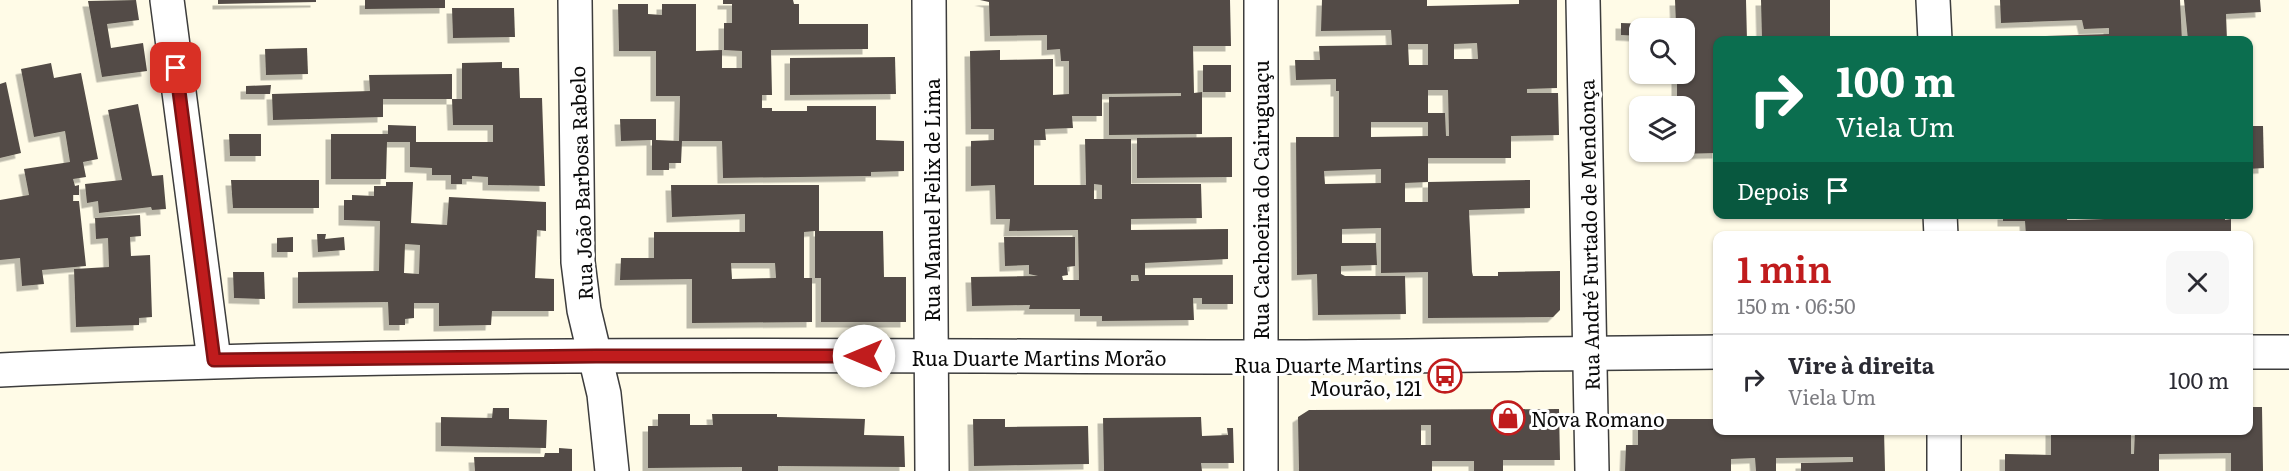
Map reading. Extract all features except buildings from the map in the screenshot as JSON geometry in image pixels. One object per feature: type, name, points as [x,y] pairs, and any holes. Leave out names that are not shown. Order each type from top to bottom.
[{"type":"street","points":[[167,0],[214,360]]},
{"type":"street","name":"Rua João Barbosa Rabelo","points":[[575,0],[578,262],[584,310],[604,393],[612,471]]},
{"type":"street","name":"Rua Manuel Felix de Lima","points":[[929,0],[932,471]]},
{"type":"street","name":"Rua Cachoeira do Cairuguaçu","points":[[1261,0],[1261,471]]},
{"type":"street","name":"Rua André Furtado de Mendonça","points":[[1583,0],[1592,353],[1592,471]]},
{"type":"street","points":[[1933,0],[1935,36]]},
{"type":"street","name":"Rua Duarte Martins Morão","points":[[0,370],[214,360],[596,356],[1260,357],[1713,352]]},
{"type":"street","points":[[2253,352],[2289,352]]},
{"type":"street","points":[[1944,435],[1944,471]]},
{"type":"place","name":"Rua Duarte Martins Mourão, 121","points":[[1445,376]]},
{"type":"place","name":"Nova Romano","points":[[1508,418]]},
{"type":"route","points":[[176,68],[214,360],[864,356]]}]
